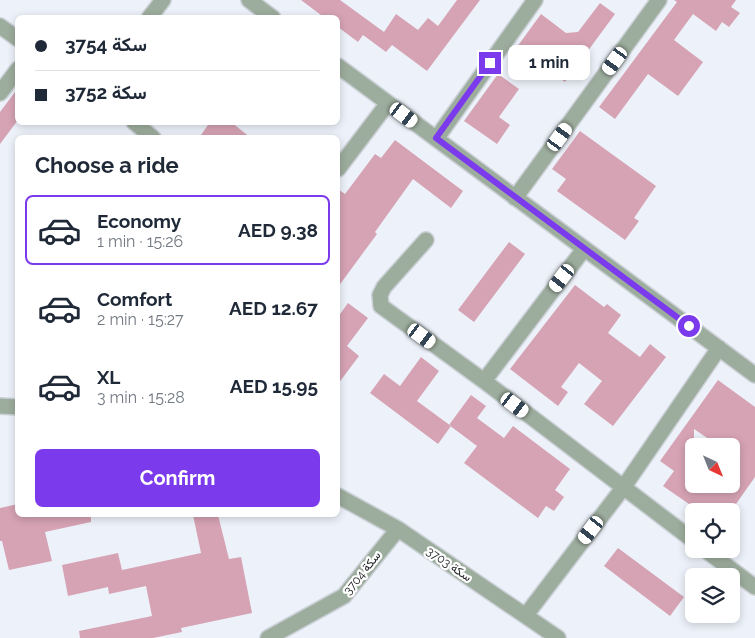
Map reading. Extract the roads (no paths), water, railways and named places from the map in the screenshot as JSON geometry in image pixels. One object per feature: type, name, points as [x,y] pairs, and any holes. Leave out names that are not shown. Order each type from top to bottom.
[{"type":"street","points":[[151,15],[163,0]]},
{"type":"street","points":[[249,0],[269,15]]},
{"type":"street","points":[[516,198],[659,0]]},
{"type":"street","points":[[436,138],[533,1]]},
{"type":"street","points":[[0,26],[15,37]]},
{"type":"street","points":[[340,67],[755,375]]},
{"type":"street","points":[[0,93],[15,73]]},
{"type":"street","points":[[340,166],[388,103]]},
{"type":"street","points":[[138,125],[149,135]]},
{"type":"street","points":[[426,240],[384,287],[380,295],[381,306],[685,534]]},
{"type":"street","points":[[484,382],[584,249]]},
{"type":"street","points":[[526,615],[623,488],[719,348]]},
{"type":"street","points":[[0,406],[15,407]]},
{"type":"street","name":"سكة 3703","points":[[340,497],[398,529],[558,638]]},
{"type":"street","name":"سكة 3704","points":[[268,638],[344,596],[398,529]]},
{"type":"street","points":[[716,558],[755,586]]}]
